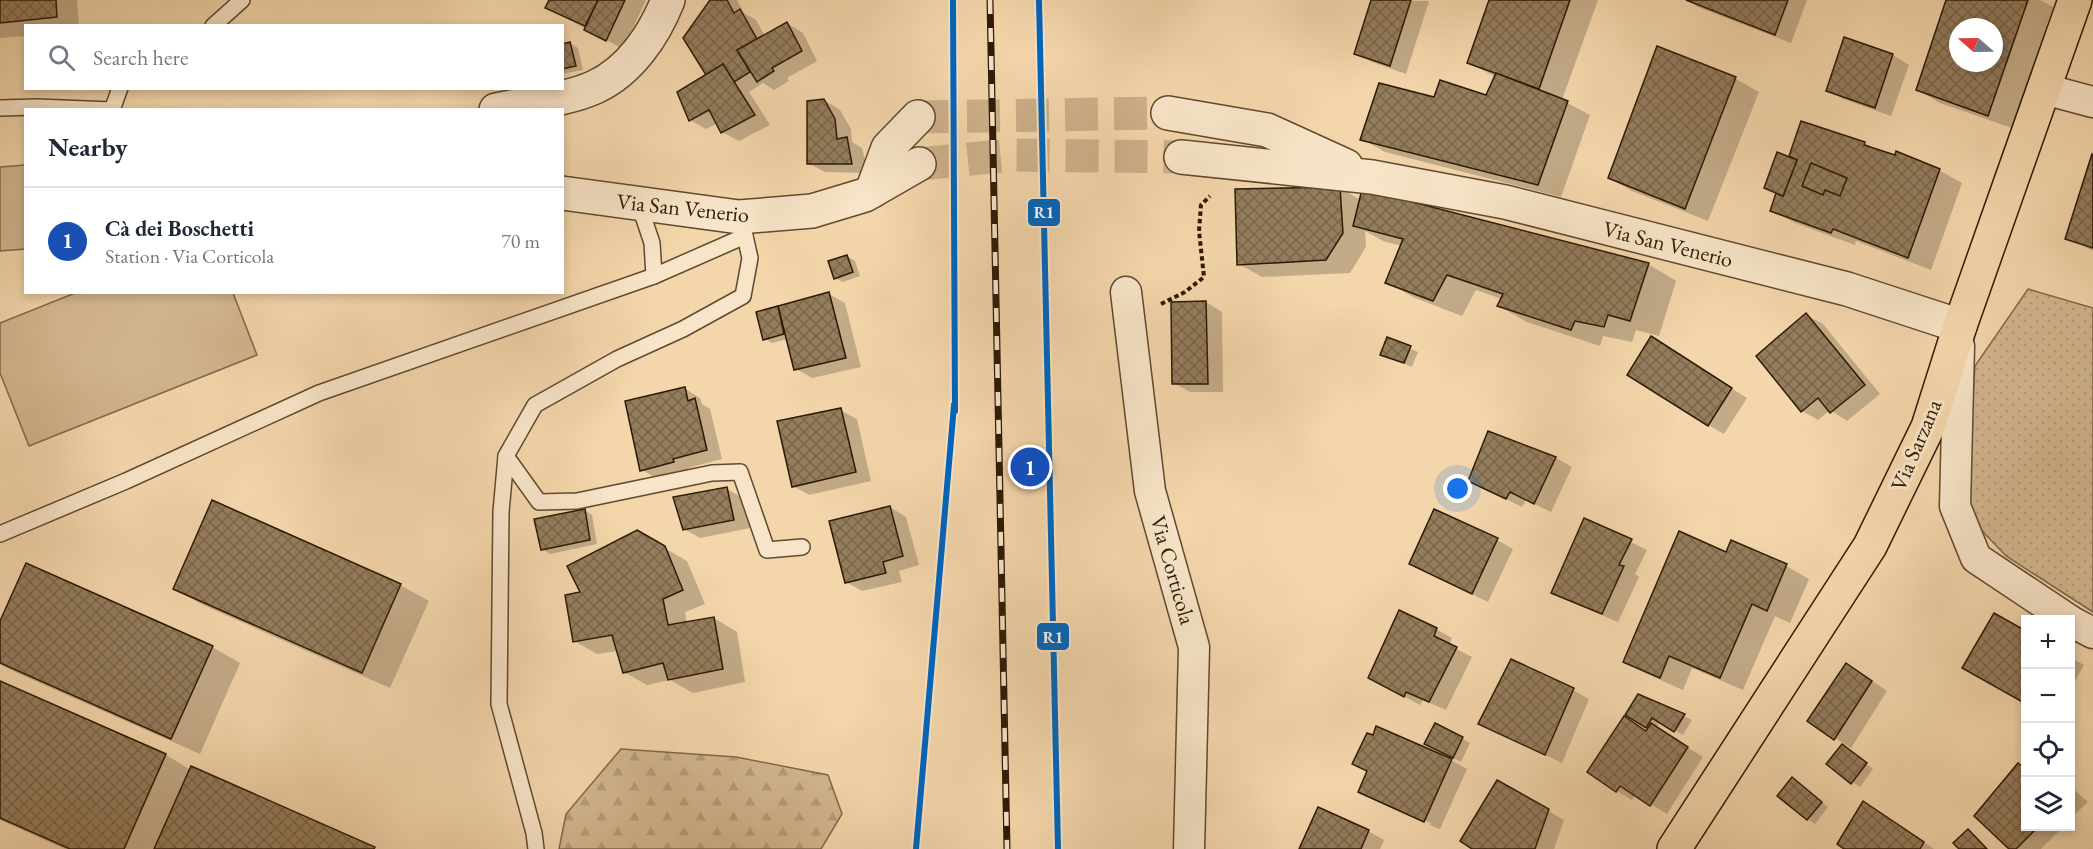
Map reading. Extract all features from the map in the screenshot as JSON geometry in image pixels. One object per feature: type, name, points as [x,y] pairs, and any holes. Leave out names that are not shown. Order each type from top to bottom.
[{"type":"main road","name":"Via Sarzana","points":[[1674,849],[1870,546],[1928,427],[1960,326],[2075,0]]},
{"type":"street","points":[[505,108],[595,87],[618,74],[645,45],[668,0]]},
{"type":"street","points":[[2044,89],[2093,102]]},
{"type":"street","name":"Via San Venerio","points":[[1168,113],[1267,130],[1372,177]]},
{"type":"street","points":[[872,191],[888,148],[918,117]]},
{"type":"street","name":"Via San Venerio","points":[[1181,157],[1372,177],[1527,208],[1847,289],[1960,326]]},
{"type":"street","name":"Via San Venerio","points":[[564,194],[639,204],[742,227],[812,211],[872,191],[919,164]]},
{"type":"street","name":"Via Corticola","points":[[1127,303],[1150,491],[1194,647],[1189,849]]},
{"type":"street","points":[[1960,326],[1955,506],[1976,558],[2062,615]]},
{"type":"street","points":[[2075,623],[2093,633]]},
{"type":"lane","points":[[215,24],[242,0]]},
{"type":"lane","points":[[113,108],[119,90]]},
{"type":"lane","points":[[0,108],[62,108]]},
{"type":"lane","points":[[639,204],[652,243],[654,276]]},
{"type":"lane","points":[[0,534],[126,481],[319,393],[654,276],[742,227],[750,258],[743,296],[683,329],[617,359],[535,405],[506,456],[501,513],[499,704],[534,833],[536,849]]},
{"type":"lane","points":[[506,456],[539,502],[577,501],[712,473],[740,472],[767,550],[802,547]]},
{"type":"path","points":[[1127,303],[1158,306],[1185,292],[1204,277],[1199,231],[1201,205],[1216,189],[1219,180],[1249,164]]},
{"type":"green space","points":[[24,165],[24,249],[0,251],[0,167]]},
{"type":"green space","points":[[2028,289],[2093,308],[2093,612],[2006,556],[1964,512],[1975,366]]},
{"type":"green space","points":[[72,294],[233,294],[257,355],[29,446],[0,373],[0,323]]},
{"type":"green space","points":[[621,749],[736,757],[828,775],[842,814],[821,849],[559,849],[566,814]]},
{"type":"building","points":[[0,0],[56,0],[57,17],[0,23]]},
{"type":"building","points":[[549,0],[598,0],[585,26],[545,8]]},
{"type":"building","points":[[598,0],[625,0],[606,41],[584,30]]},
{"type":"building","points":[[710,0],[727,0],[734,13],[740,9],[757,39],[737,50],[750,72],[734,82],[723,64],[706,75],[683,38]]},
{"type":"building","points":[[1371,0],[1411,0],[1390,66],[1354,54]]},
{"type":"building","points":[[1489,0],[1570,0],[1539,89],[1467,63]]},
{"type":"building","points":[[1686,0],[1788,0],[1775,35]]},
{"type":"building","points":[[1946,0],[2028,0],[1988,116],[1916,90]]},
{"type":"building","points":[[787,22],[802,51],[772,68],[774,71],[757,82],[737,50]]},
{"type":"building","points":[[1844,37],[1893,54],[1875,108],[1826,91]]},
{"type":"building","points":[[570,42],[576,66],[564,69],[564,44]]},
{"type":"building","points":[[1657,46],[1736,77],[1685,209],[1608,178]]},
{"type":"building","points":[[723,64],[755,115],[721,133],[709,110],[689,121],[677,92]]},
{"type":"building","points":[[1496,73],[1568,101],[1538,185],[1360,140],[1379,83],[1434,97],[1440,80],[1486,95]]},
{"type":"building","points":[[824,99],[835,119],[837,139],[847,137],[852,164],[807,164],[807,101]]},
{"type":"building","points":[[1801,121],[1865,142],[1864,145],[1895,155],[1896,151],[1940,169],[1908,258],[1833,229],[1831,233],[1770,211],[1776,193],[1783,196],[1797,160],[1789,156]]},
{"type":"building","points":[[1777,152],[1797,160],[1783,196],[1764,188]]},
{"type":"building","points":[[2093,155],[2093,248],[2065,239]]},
{"type":"building","points":[[1811,163],[1847,178],[1840,196],[1825,190],[1823,195],[1802,186]]},
{"type":"building","points":[[1340,187],[1343,233],[1326,260],[1237,265],[1235,189]]},
{"type":"building","points":[[1362,189],[1649,263],[1630,321],[1608,315],[1604,327],[1575,321],[1571,330],[1497,306],[1503,294],[1447,275],[1433,301],[1385,283],[1403,239],[1353,226]]},
{"type":"building","points":[[847,255],[853,272],[834,279],[828,261]]},
{"type":"building","points":[[829,292],[846,358],[794,370],[778,306]]},
{"type":"building","points":[[1206,301],[1208,384],[1172,384],[1171,302]]},
{"type":"building","points":[[778,306],[784,334],[763,340],[756,312]]},
{"type":"building","points":[[1806,313],[1865,385],[1830,413],[1818,398],[1801,412],[1756,356]]},
{"type":"building","points":[[1651,336],[1732,388],[1708,426],[1627,375]]},
{"type":"building","points":[[1387,337],[1411,346],[1404,363],[1380,355]]},
{"type":"building","points":[[685,387],[688,401],[695,398],[707,450],[640,471],[625,401]]},
{"type":"building","points":[[841,408],[856,472],[792,487],[777,421]]},
{"type":"building","points":[[1488,431],[1556,457],[1534,504],[1510,492],[1506,499],[1468,481]]},
{"type":"building","points":[[727,487],[734,520],[683,530],[673,497]]},
{"type":"building","points":[[212,500],[401,584],[362,673],[173,589]]},
{"type":"building","points":[[890,506],[903,556],[883,562],[886,573],[845,583],[829,521]]},
{"type":"building","points":[[585,509],[590,540],[541,550],[534,519]]},
{"type":"building","points":[[1434,509],[1498,538],[1472,594],[1409,564]]},
{"type":"building","points":[[1584,518],[1632,539],[1619,565],[1624,566],[1602,614],[1551,593]]},
{"type":"building","points":[[637,530],[665,546],[683,590],[663,599],[668,625],[714,617],[723,669],[668,680],[663,663],[623,673],[612,635],[573,642],[565,595],[580,592],[567,566]]},
{"type":"building","points":[[1679,531],[1726,552],[1731,540],[1787,564],[1767,611],[1752,604],[1720,678],[1669,656],[1660,678],[1623,662]]},
{"type":"building","points":[[26,563],[213,646],[171,739],[0,663],[0,621]]},
{"type":"building","points":[[1399,610],[1437,628],[1434,636],[1457,647],[1429,702],[1406,692],[1404,697],[1368,678]]},
{"type":"building","points":[[1994,613],[2021,628],[2021,701],[1962,668]]},
{"type":"building","points":[[1511,659],[1574,688],[1545,755],[1478,724]]},
{"type":"building","points":[[1846,663],[1872,681],[1834,740],[1807,721]]},
{"type":"building","points":[[0,681],[166,754],[124,849],[70,849],[0,818]]},
{"type":"building","points":[[1638,694],[1685,714],[1674,732],[1652,718],[1646,728],[1625,715]]},
{"type":"building","points":[[1624,716],[1646,731],[1651,723],[1688,747],[1650,806],[1620,786],[1616,792],[1587,772]]},
{"type":"building","points":[[1435,723],[1463,737],[1453,758],[1424,744]]},
{"type":"building","points":[[1376,726],[1452,759],[1424,822],[1358,792],[1367,771],[1352,764],[1367,733],[1373,735]]},
{"type":"building","points":[[1842,744],[1867,763],[1851,784],[1826,764]]},
{"type":"building","points":[[2018,763],[2021,765],[2021,831],[2034,831],[2016,849],[2009,849],[1974,816]]},
{"type":"building","points":[[191,766],[375,847],[374,849],[154,849]]},
{"type":"building","points":[[1792,777],[1822,802],[1807,820],[1777,796]]},
{"type":"building","points":[[1497,780],[1549,809],[1535,849],[1472,849],[1460,841]]},
{"type":"building","points":[[1863,801],[1924,842],[1920,849],[1844,849],[1837,844]]},
{"type":"building","points":[[1318,807],[1369,830],[1361,849],[1299,849]]},
{"type":"building","points":[[1968,829],[1987,849],[1959,849],[1953,843]]},
{"type":"tunnel","points":[[918,117],[1168,113]]},
{"type":"tunnel","points":[[919,164],[1011,155],[1181,157]]},
{"type":"railway","points":[[953,0],[955,411],[954,405]]},
{"type":"railway","points":[[990,0],[1007,849]]},
{"type":"transit line","name":"R1","points":[[953,0],[955,411],[954,405]]},
{"type":"transit line","name":"R1","points":[[1039,0],[1058,849]]},
{"type":"transit line","name":"R1","points":[[916,849],[954,405]]},
{"type":"place","name":"Cà dei Boschetti","points":[[1030,467]]}]
